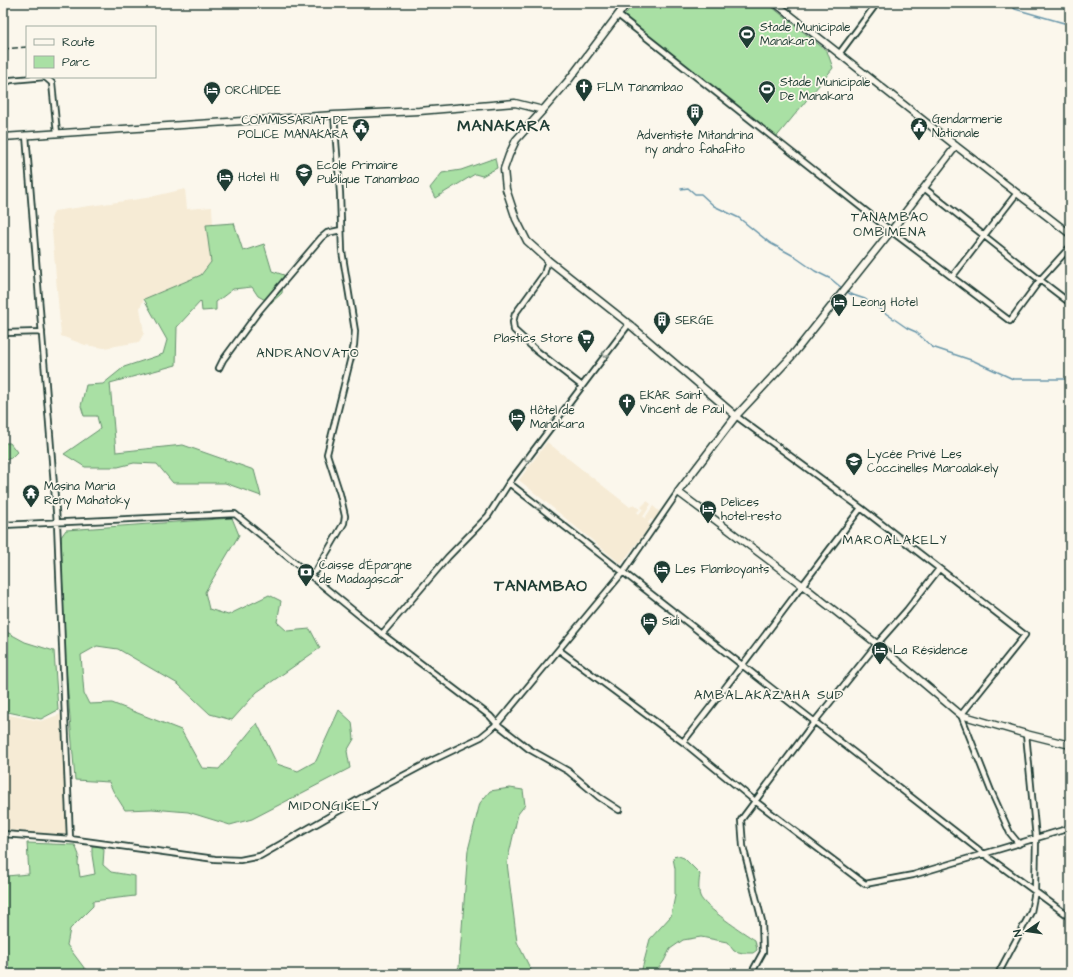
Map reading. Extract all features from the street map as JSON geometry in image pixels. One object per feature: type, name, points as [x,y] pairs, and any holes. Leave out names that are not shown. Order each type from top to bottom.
[{"type":"street","points":[[627,3],[568,80],[516,140],[504,168],[506,189],[516,219],[527,240],[548,260],[629,324],[736,416],[861,508],[1025,635],[961,715]]},
{"type":"street","points":[[775,3],[1070,234]]},
{"type":"street","points":[[839,54],[874,7],[874,3]]},
{"type":"street","points":[[618,15],[891,231],[1010,320],[1040,280],[1070,247]]},
{"type":"street","points":[[3,84],[11,80],[34,78]]},
{"type":"street","points":[[46,78],[52,83],[57,133]]},
{"type":"street","points":[[3,137],[334,115],[419,111],[515,103],[543,110]]},
{"type":"street","points":[[310,575],[316,571],[344,523],[345,516],[340,494],[327,454],[354,345],[355,331],[342,251],[342,230],[334,115]]},
{"type":"street","points":[[26,135],[57,523],[70,839]]},
{"type":"street","points":[[3,834],[70,839],[215,859],[240,860],[260,856],[363,797],[433,760],[481,737],[497,724],[560,650],[623,572],[678,492],[736,416],[791,357],[850,284],[956,146]]},
{"type":"street","points":[[924,188],[1070,304]]},
{"type":"street","points":[[952,277],[1017,193]]},
{"type":"street","points":[[218,368],[222,360],[259,311],[321,238],[327,233],[342,230]]},
{"type":"street","points":[[548,260],[544,274],[515,314],[513,322],[514,330],[537,351],[582,386]]},
{"type":"street","points":[[382,634],[448,557],[488,516],[509,483],[629,324]]},
{"type":"street","points":[[3,333],[42,332]]},
{"type":"street","points":[[509,483],[984,854],[1070,917]]},
{"type":"street","points":[[678,492],[802,585],[877,644],[961,715],[1070,745]]},
{"type":"street","points":[[683,742],[861,508]]},
{"type":"street","points":[[3,525],[235,514],[382,634],[490,716],[497,724],[529,749],[568,771],[598,797],[619,810]]},
{"type":"street","points":[[751,974],[763,952],[762,921],[743,846],[741,820],[815,721],[940,568]]},
{"type":"street","points":[[560,650],[683,742],[755,801],[865,884],[914,875],[1070,828]]},
{"type":"street","points":[[961,715],[991,791],[1010,833],[1019,844]]},
{"type":"street","points":[[998,974],[1031,912],[1035,891],[1036,838],[1026,734]]},
{"type":"shaded area","points":[[185,189],[187,209],[212,207],[213,224],[206,225],[211,262],[201,275],[144,299],[140,308],[144,333],[139,342],[104,348],[85,345],[61,336],[51,219],[54,211],[146,198]]},
{"type":"shaded area","points":[[547,442],[630,507],[634,504],[640,509],[637,512],[639,514],[643,509],[641,507],[647,501],[651,504],[643,517],[645,518],[653,506],[661,513],[655,521],[651,519],[648,523],[651,525],[621,564],[519,480]]},
{"type":"shaded area","points":[[3,714],[41,721],[61,714],[68,835],[3,830]]},
{"type":"green space","name":"Stade Municipale De Manakara","points":[[634,3],[767,3],[827,51],[833,68],[774,140],[624,16]]},
{"type":"green space","points":[[495,158],[497,168],[482,176],[475,174],[435,198],[430,188],[442,173],[461,170]]},
{"type":"green space","points":[[234,223],[243,251],[264,244],[272,271],[284,275],[282,293],[271,303],[258,296],[252,287],[233,289],[216,302],[216,310],[202,311],[201,301],[177,327],[176,365],[110,383],[116,452],[183,445],[254,470],[261,496],[225,483],[173,483],[157,464],[134,463],[118,467],[85,467],[64,454],[100,429],[97,416],[84,416],[81,406],[86,385],[103,384],[124,367],[163,354],[167,340],[144,299],[201,275],[211,262],[206,225]]},
{"type":"green space","points":[[3,443],[10,443],[17,452],[11,458],[3,461]]},
{"type":"green space","points":[[232,518],[239,535],[205,592],[209,609],[228,615],[269,595],[281,601],[277,622],[287,631],[310,629],[320,648],[257,692],[232,720],[210,714],[178,684],[118,649],[97,646],[81,655],[84,694],[89,704],[112,703],[181,730],[202,768],[219,769],[257,723],[277,764],[298,771],[316,761],[339,710],[352,722],[354,739],[347,751],[350,768],[252,819],[230,825],[188,812],[152,809],[125,810],[109,782],[75,780],[65,655],[61,537],[66,530]]},
{"type":"green space","points":[[3,630],[25,642],[54,651],[58,710],[41,719],[3,711]]},
{"type":"green space","points":[[510,788],[523,790],[525,805],[518,814],[507,863],[517,942],[533,974],[452,974],[459,967],[468,850],[480,803],[490,791]]},
{"type":"green space","points":[[27,843],[75,845],[79,855],[78,863],[80,877],[95,874],[92,846],[102,847],[104,850],[103,865],[111,872],[135,876],[135,896],[93,901],[93,906],[70,929],[67,945],[85,969],[96,974],[3,974],[3,850],[6,876],[29,874]]},
{"type":"green space","points":[[676,855],[684,858],[700,874],[699,891],[703,901],[725,920],[755,940],[757,950],[753,953],[734,951],[727,942],[701,937],[683,940],[670,949],[664,961],[655,973],[635,974],[642,969],[650,939],[671,916],[675,896],[675,869],[673,858]]},
{"type":"waterway","points":[[1008,3],[1015,9],[1064,23],[1070,22]]},
{"type":"waterway","points":[[681,189],[688,188],[695,194],[701,194],[714,206],[739,218],[770,243],[792,255],[815,271],[831,279],[843,289]]},
{"type":"waterway","points":[[846,291],[850,294],[865,299],[907,328],[916,332],[932,347],[974,361],[1013,379],[1070,379]]},
{"type":"railway","points":[[3,49],[26,47]]},
{"type":"place","name":"Stade Municipale Manakara","points":[[747,49]]},
{"type":"place","name":"FLM Tanambao","points":[[584,102]]},
{"type":"place","name":"Stade Municipale De Manakara","points":[[767,104]]},
{"type":"place","name":"ORCHIDEE","points":[[212,105]]},
{"type":"place","name":"Adventiste Mitandrina ny andro fahafito","points":[[695,127]]},
{"type":"place","name":"Gendarmerie Nationale","points":[[919,141]]},
{"type":"place","name":"COMMISSARIAT DE POLICE MANAKARA","points":[[361,142]]},
{"type":"place","name":"Ecole Primaire Publique Tanambao","points":[[304,187]]},
{"type":"place","name":"Hotel H1","points":[[225,192]]},
{"type":"place","name":"Leong Hotel","points":[[839,317]]},
{"type":"place","name":"SERGE","points":[[662,335]]},
{"type":"place","name":"Plastics Store","points":[[586,353]]},
{"type":"place","name":"EKAR Saint Vincent de Paul","points":[[627,417]]},
{"type":"place","name":"Hôtel de Manakara","points":[[517,432]]},
{"type":"place","name":"Lycée Privé Les Coccinelles Maroalakely","points":[[854,476]]},
{"type":"place","name":"Masina Maria Reny Mahatoky","points":[[31,508]]},
{"type":"place","name":"Delices hotel-resto","points":[[708,524]]},
{"type":"place","name":"Les Flamboyants","points":[[662,584]]},
{"type":"place","name":"Caisse d'Épargne de Madagascar","points":[[306,587]]},
{"type":"place","name":"Sidi","points":[[649,636]]},
{"type":"place","name":"La Résidence","points":[[880,665]]},
{"type":"district","name":"MANAKARA","points":[[504,126]]},
{"type":"district","name":"TANAMBAO OMBIMENA","points":[[890,224]]},
{"type":"district","name":"ANDRANOVATO","points":[[308,353]]},
{"type":"district","name":"MAROALAKELY","points":[[895,540]]},
{"type":"district","name":"TANAMBAO","points":[[541,586]]},
{"type":"district","name":"AMBALAKAZAHA SUD","points":[[769,695]]},
{"type":"district","name":"MIDONGIKELY","points":[[334,806]]}]
